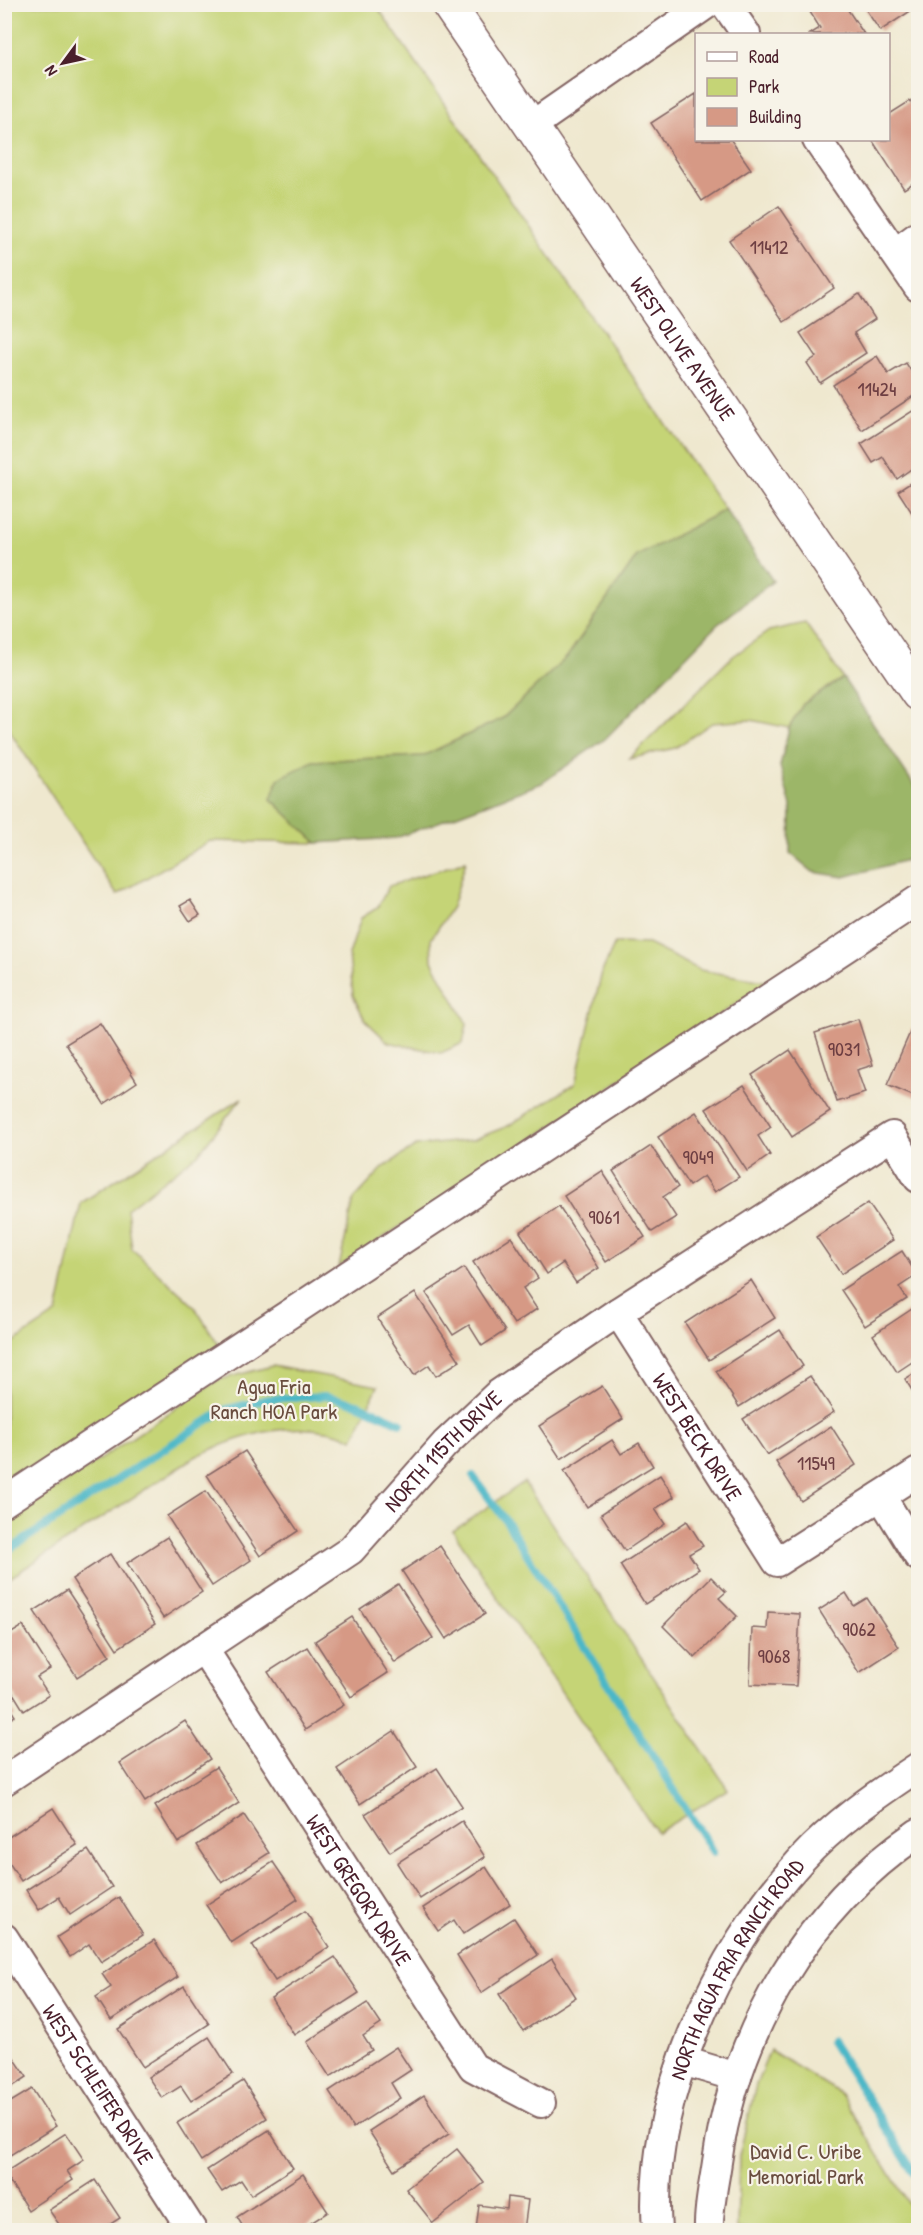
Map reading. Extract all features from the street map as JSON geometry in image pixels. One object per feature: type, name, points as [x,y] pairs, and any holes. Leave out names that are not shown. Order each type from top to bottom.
[{"type":"main road","name":"WEST OLIVE AVENUE","points":[[448,4],[918,694]]},
{"type":"street","points":[[531,126],[707,4]]},
{"type":"street","points":[[725,4],[745,33]]},
{"type":"street","points":[[819,141],[918,287]]},
{"type":"street","points":[[895,253],[918,236]]},
{"type":"street","points":[[4,1502],[918,900]]},
{"type":"street","name":"NORTH 115TH DRIVE","points":[[4,1781],[351,1550],[445,1444],[497,1395],[618,1312],[892,1136],[918,1178]]},
{"type":"street","name":"WEST BECK DRIVE","points":[[618,1312],[777,1562],[881,1496]]},
{"type":"street","points":[[918,1472],[881,1496],[918,1556]]},
{"type":"street","name":"WEST GREGORY DRIVE","points":[[203,1648],[473,2067],[541,2103]]},
{"type":"street","name":"NORTH AGUA FRIA RANCH ROAD","points":[[657,2230],[661,2155],[674,2089],[706,1999],[727,1960],[777,1889],[827,1835],[918,1767]]},
{"type":"street","name":"NORTH AGUA FRIA RANCH ROAD","points":[[709,2230],[721,2132],[737,2077],[757,2025],[793,1960],[835,1905],[871,1870],[918,1833]]},
{"type":"street","name":"WEST SCHLEIFER DRIVE","points":[[4,1938],[192,2230]]},
{"type":"street","points":[[683,2061],[737,2077]]},
{"type":"green space","points":[[4,5],[376,5],[725,510],[637,556],[567,657],[503,718],[423,756],[313,761],[271,799],[317,843],[210,841],[117,895],[5,724]]},
{"type":"green space","points":[[725,510],[773,581],[717,625],[605,739],[542,783],[396,838],[317,843],[271,799],[278,779],[313,761],[423,756],[503,718],[567,657],[637,556]]},
{"type":"green space","points":[[805,623],[843,678],[803,704],[789,728],[751,720],[712,723],[675,748],[629,759],[732,657],[769,631]]},
{"type":"green space","points":[[843,678],[918,791],[918,857],[844,877],[813,872],[790,853],[791,806],[780,766],[789,728],[803,704]]},
{"type":"green space","points":[[466,861],[452,907],[431,939],[432,961],[467,1024],[463,1043],[441,1053],[388,1042],[365,1020],[353,995],[349,955],[361,918],[377,908],[389,886]]},
{"type":"green space","points":[[615,943],[648,944],[700,970],[769,982],[339,1267],[354,1199],[384,1167],[416,1146],[472,1140],[508,1126],[575,1084],[602,972]]},
{"type":"green space","points":[[242,1098],[198,1154],[127,1209],[132,1249],[194,1306],[221,1348],[5,1487],[5,1348],[57,1313],[81,1203]]},
{"type":"green space","name":"Agua Fria Ranch HOA Park","points":[[272,1366],[378,1386],[353,1439],[333,1432],[293,1429],[253,1435],[214,1448],[195,1457],[5,1581],[5,1523],[218,1380]]},
{"type":"green space","points":[[524,1482],[728,1789],[657,1833],[453,1531]]},
{"type":"green space","name":"David C. Uribe Memorial Park","points":[[770,2050],[841,2094],[918,2219],[918,2230],[737,2230],[739,2156],[756,2085]]},
{"type":"building","points":[[805,4],[844,4],[863,33],[812,33],[820,28]]},
{"type":"building","points":[[862,4],[918,4],[918,6],[880,31]]},
{"type":"building","points":[[695,95],[695,141],[732,141],[751,169],[702,201],[651,123]]},
{"type":"building","points":[[910,101],[918,115],[918,180],[904,189],[873,141],[890,141],[890,114]]},
{"type":"building","points":[[779,206],[834,288],[784,322],[729,240]]},
{"type":"building","points":[[859,294],[875,319],[854,333],[866,353],[820,383],[807,363],[816,357],[800,333]]},
{"type":"building","points":[[877,356],[888,374],[906,363],[918,382],[918,393],[862,430],[833,385]]},
{"type":"building","points":[[914,410],[918,416],[918,464],[897,479],[883,457],[873,463],[861,444]]},
{"type":"building","points":[[918,478],[918,522],[898,491]]},
{"type":"building","points":[[190,900],[200,915],[190,921],[180,906]]},
{"type":"building","points":[[858,1019],[873,1065],[857,1070],[865,1093],[837,1102],[815,1033]]},
{"type":"building","points":[[100,1023],[137,1082],[104,1104],[66,1044]]},
{"type":"building","points":[[912,1028],[918,1030],[918,1098],[887,1085]]},
{"type":"building","points":[[790,1050],[830,1112],[792,1137],[752,1075]]},
{"type":"building","points":[[744,1085],[771,1127],[758,1136],[770,1155],[747,1171],[706,1109]]},
{"type":"building","points":[[696,1112],[739,1177],[715,1192],[704,1176],[689,1186],[658,1137]]},
{"type":"building","points":[[651,1146],[678,1187],[663,1197],[676,1217],[652,1232],[613,1171]]},
{"type":"building","points":[[602,1171],[645,1237],[606,1262],[564,1196]]},
{"type":"building","points":[[868,1203],[893,1240],[841,1274],[816,1237]]},
{"type":"building","points":[[559,1206],[599,1268],[576,1283],[563,1263],[547,1274],[520,1232]]},
{"type":"building","points":[[511,1237],[538,1278],[523,1288],[537,1309],[514,1324],[473,1262]]},
{"type":"building","points":[[902,1251],[917,1275],[899,1287],[907,1299],[865,1326],[841,1290]]},
{"type":"building","points":[[464,1268],[505,1331],[482,1346],[469,1325],[453,1335],[426,1293]]},
{"type":"building","points":[[751,1280],[775,1318],[709,1360],[685,1323]]},
{"type":"building","points":[[415,1293],[460,1361],[436,1376],[429,1365],[414,1375],[377,1318]]},
{"type":"building","points":[[912,1309],[918,1319],[918,1358],[897,1372],[873,1335]]},
{"type":"building","points":[[780,1330],[803,1366],[739,1407],[716,1371]]},
{"type":"building","points":[[918,1371],[918,1400],[905,1379]]},
{"type":"building","points":[[810,1376],[834,1412],[767,1455],[743,1419]]},
{"type":"building","points":[[602,1386],[623,1419],[561,1459],[539,1426]]},
{"type":"building","points":[[831,1426],[856,1465],[801,1501],[776,1462]]},
{"type":"building","points":[[612,1440],[621,1454],[639,1443],[653,1466],[587,1507],[564,1471]]},
{"type":"building","points":[[245,1451],[298,1531],[260,1556],[207,1475]]},
{"type":"building","points":[[660,1475],[674,1497],[655,1509],[665,1524],[625,1551],[601,1514]]},
{"type":"building","points":[[206,1491],[251,1560],[212,1586],[167,1516]]},
{"type":"building","points":[[687,1521],[703,1546],[689,1554],[699,1569],[645,1604],[620,1565]]},
{"type":"building","points":[[167,1537],[202,1592],[163,1618],[127,1563]]},
{"type":"building","points":[[440,1546],[485,1614],[446,1639],[402,1571]]},
{"type":"building","points":[[110,1554],[155,1624],[117,1649],[72,1579]]},
{"type":"building","points":[[711,1577],[726,1592],[719,1598],[737,1616],[695,1658],[663,1626]]},
{"type":"building","points":[[398,1584],[433,1638],[395,1663],[360,1609]]},
{"type":"building","points":[[67,1590],[110,1656],[77,1677],[34,1611]]},
{"type":"building","points":[[846,1593],[854,1606],[867,1598],[899,1647],[859,1673],[819,1610]]},
{"type":"building","points":[[768,1612],[800,1614],[796,1686],[750,1684],[752,1628],[767,1629]]},
{"type":"building","points":[[352,1617],[388,1673],[351,1697],[315,1641]]},
{"type":"building","points":[[23,1626],[50,1669],[37,1677],[49,1695],[24,1711],[5,1680],[5,1637]]},
{"type":"building","points":[[307,1647],[344,1705],[305,1730],[268,1672]]},
{"type":"building","points":[[4,1699],[15,1716],[4,1723]]},
{"type":"building","points":[[185,1721],[210,1759],[145,1802],[120,1763]]},
{"type":"building","points":[[394,1731],[417,1767],[360,1804],[337,1769]]},
{"type":"building","points":[[216,1767],[239,1803],[178,1843],[155,1806]]},
{"type":"building","points":[[437,1768],[462,1806],[390,1852],[365,1814]]},
{"type":"building","points":[[53,1808],[77,1845],[21,1881],[4,1855],[4,1840]]},
{"type":"building","points":[[244,1815],[269,1853],[222,1883],[197,1845]]},
{"type":"building","points":[[462,1821],[485,1857],[420,1899],[397,1863]]},
{"type":"building","points":[[88,1850],[112,1887],[70,1915],[59,1897],[39,1910],[26,1890]]},
{"type":"building","points":[[273,1862],[298,1899],[231,1943],[206,1905]]},
{"type":"building","points":[[486,1867],[510,1904],[463,1934],[454,1920],[438,1931],[423,1908]]},
{"type":"building","points":[[119,1897],[143,1935],[101,1962],[89,1944],[70,1957],[57,1937]]},
{"type":"building","points":[[305,1911],[329,1947],[275,1981],[252,1945]]},
{"type":"building","points":[[514,1918],[538,1955],[481,1993],[457,1955]]},
{"type":"building","points":[[154,1940],[178,1977],[111,2020],[96,1997],[111,1987],[102,1974]]},
{"type":"building","points":[[335,1957],[359,1993],[294,2035],[271,1998]]},
{"type":"building","points":[[552,1959],[576,1997],[523,2031],[499,1994]]},
{"type":"building","points":[[184,1986],[209,2024],[143,2067],[118,2029]]},
{"type":"building","points":[[367,2003],[381,2024],[363,2036],[372,2050],[330,2077],[307,2042]]},
{"type":"building","points":[[209,2037],[233,2074],[191,2101],[181,2086],[162,2098],[148,2077]]},
{"type":"building","points":[[4,2043],[27,2077],[4,2092]]},
{"type":"building","points":[[396,2047],[411,2070],[391,2083],[400,2098],[353,2128],[329,2091]]},
{"type":"building","points":[[243,2081],[267,2118],[201,2161],[177,2123]]},
{"type":"building","points":[[32,2089],[56,2126],[4,2159],[4,2106]]},
{"type":"building","points":[[424,2095],[449,2134],[394,2170],[369,2131]]},
{"type":"building","points":[[269,2130],[293,2168],[251,2195],[241,2180],[222,2192],[207,2170]]},
{"type":"building","points":[[66,2133],[84,2160],[67,2171],[73,2180],[28,2210],[4,2173]]},
{"type":"building","points":[[457,2149],[484,2183],[433,2223],[406,2189]]},
{"type":"building","points":[[303,2174],[328,2212],[300,2230],[245,2230],[237,2217]]},
{"type":"building","points":[[95,2180],[120,2218],[101,2230],[63,2230],[49,2210]]},
{"type":"building","points":[[508,2197],[528,2200],[524,2230],[476,2230],[479,2205],[507,2209]]},
{"type":"waterway","points":[[4,1553],[224,1410],[268,1399],[327,1396],[357,1404],[401,1423]]},
{"type":"waterway","points":[[473,1476],[508,1524],[713,1852]]},
{"type":"waterway","points":[[831,2041],[918,2179]]}]
